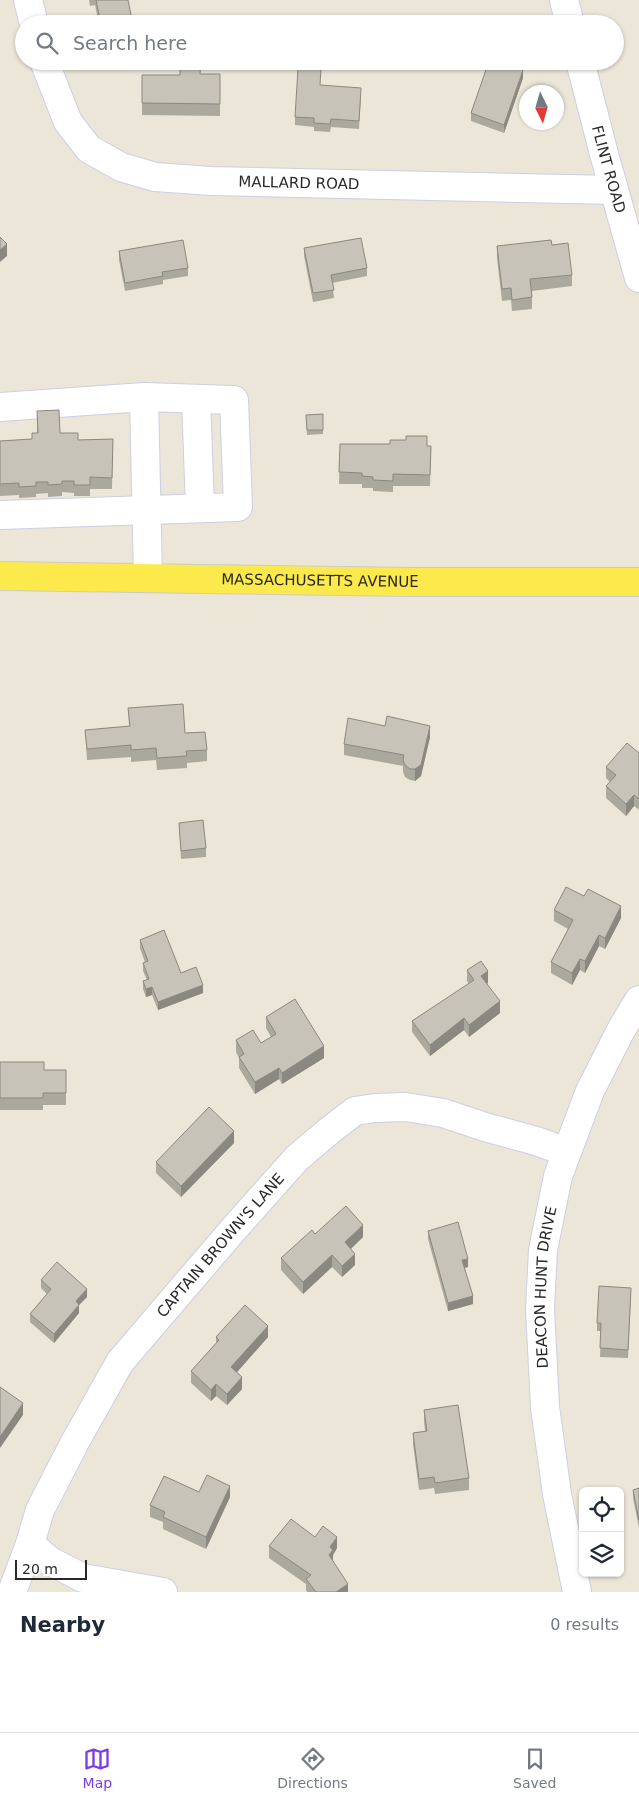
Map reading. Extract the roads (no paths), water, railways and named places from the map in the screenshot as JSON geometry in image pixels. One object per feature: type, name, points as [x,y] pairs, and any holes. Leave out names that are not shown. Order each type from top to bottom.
[{"type":"main road","name":"MASSACHUSETTS AVENUE","points":[[0,576],[413,582],[639,582]]},
{"type":"street","points":[[28,0],[32,15]]},
{"type":"street","points":[[564,0],[568,15]]},
{"type":"street","name":"MALLARD ROAD","points":[[48,70],[68,122],[89,149],[120,166],[155,177],[211,181],[614,190]]},
{"type":"street","name":"FLINT ROAD","points":[[582,70],[639,278]]},
{"type":"street","points":[[144,398],[148,578]]},
{"type":"street","points":[[0,407],[144,398],[234,400],[238,507],[0,515]]},
{"type":"street","points":[[196,399],[200,508]]},
{"type":"street","name":"DEACON HUNT DRIVE","points":[[577,1592],[557,1494],[545,1407],[540,1309],[543,1250],[558,1176],[590,1091],[621,1030],[639,1000]]},
{"type":"street","name":"CAPTAIN BROWN'S LANE","points":[[12,1592],[30,1544],[40,1510],[75,1442],[120,1362],[297,1158],[355,1111],[406,1107],[442,1113],[567,1152]]},
{"type":"street","points":[[30,1544],[50,1561],[83,1578],[163,1592]]}]
